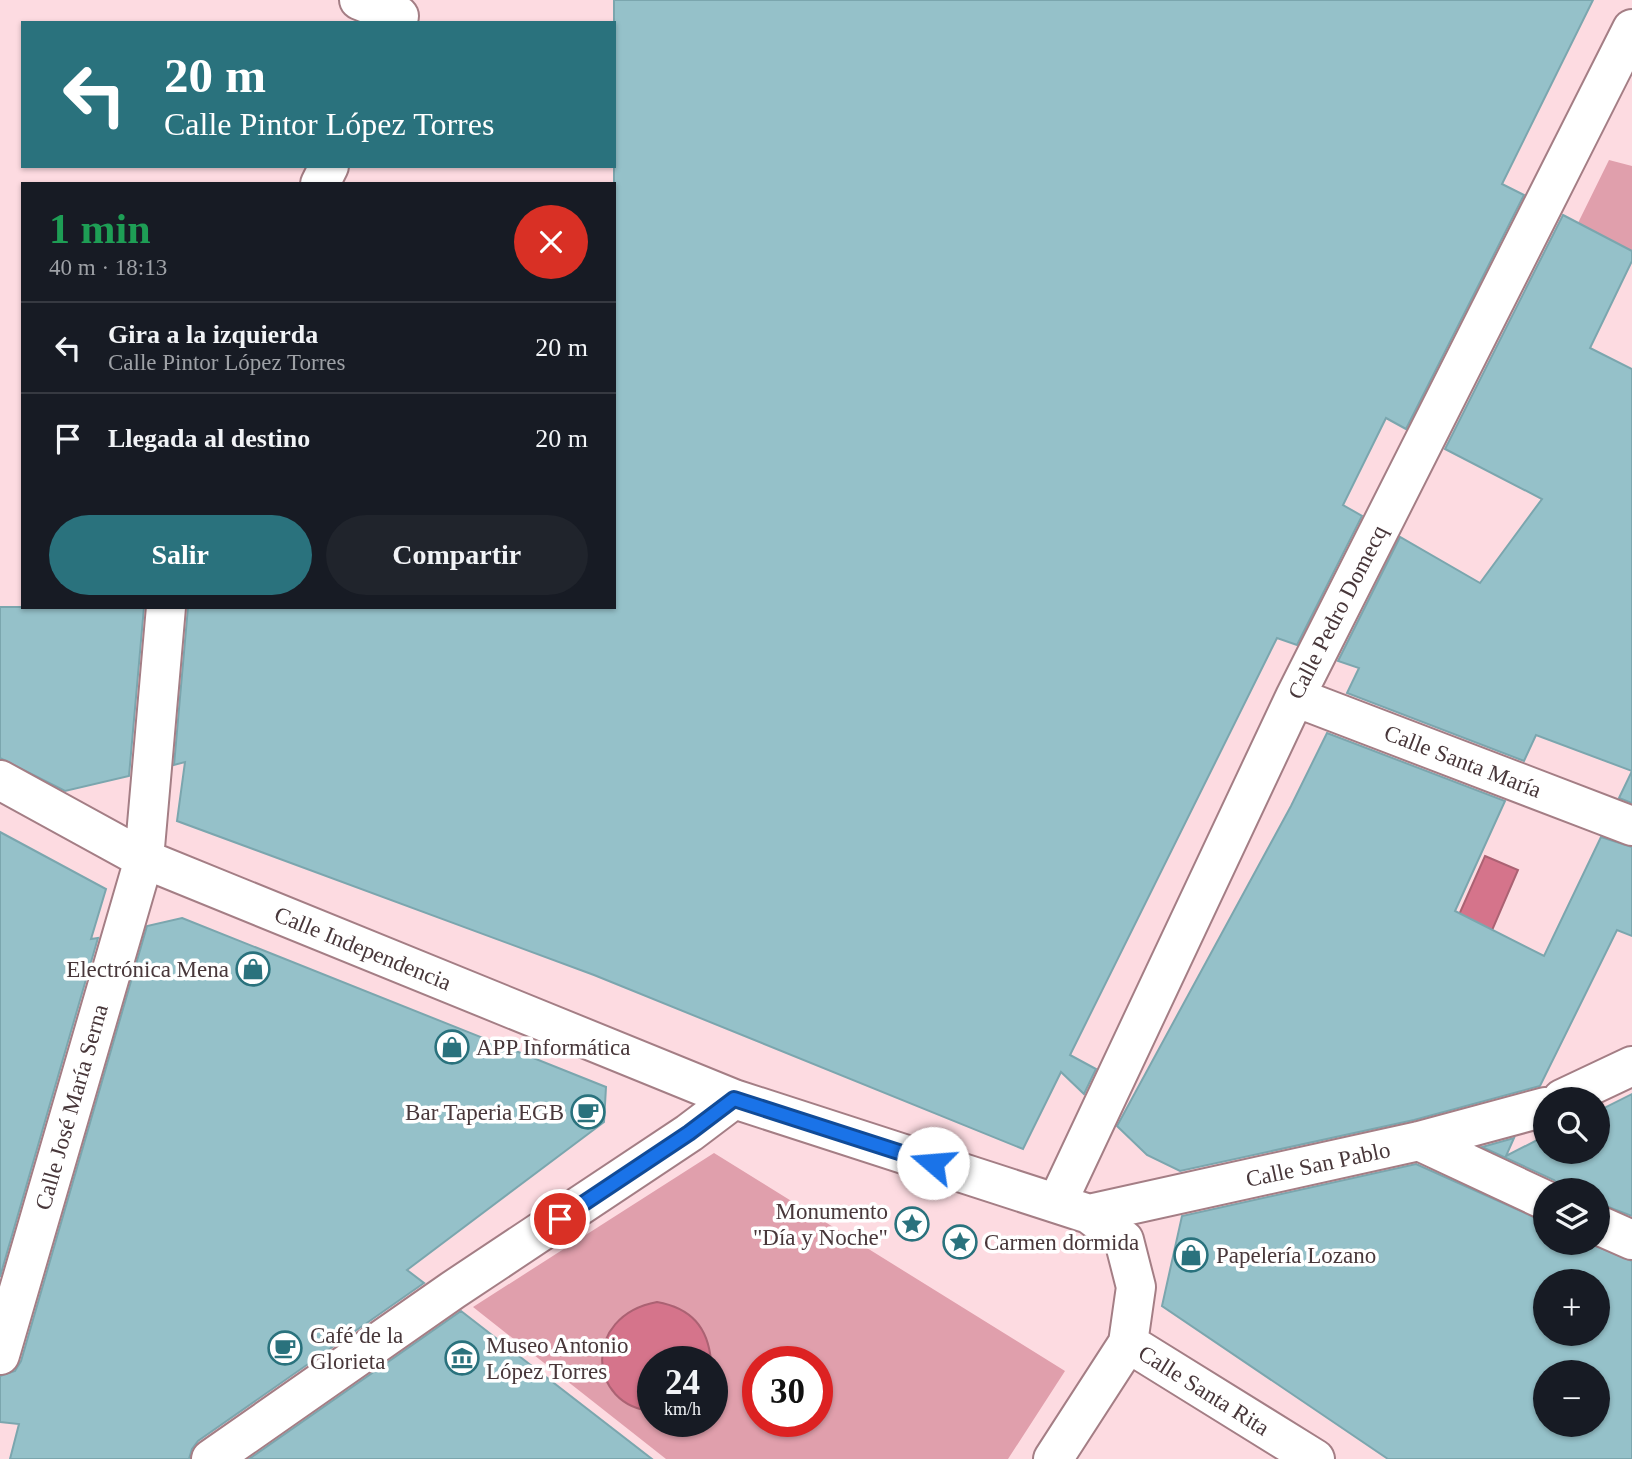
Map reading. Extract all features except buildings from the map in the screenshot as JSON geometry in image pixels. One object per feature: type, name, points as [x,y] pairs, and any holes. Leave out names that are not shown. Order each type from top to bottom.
[{"type":"street","points":[[359,0],[400,13]]},
{"type":"street","name":"Calle Pedro Domecq","points":[[1073,1209],[1295,697],[1619,87],[1632,29]]},
{"type":"street","name":"Calle José María Serna","points":[[0,1355],[144,859],[166,609]]},
{"type":"street","name":"Calle Santa María","points":[[1295,697],[1632,826]]},
{"type":"street","name":"Calle Independencia","points":[[0,780],[144,859],[734,1099],[1073,1209]]},
{"type":"street","points":[[1587,1087],[1632,1066]]},
{"type":"street","points":[[211,1459],[453,1290],[689,1133],[734,1099]]},
{"type":"street","name":"Calle San Pablo","points":[[1073,1209],[1419,1141],[1533,1110]]},
{"type":"street","points":[[1419,1141],[1533,1194]]},
{"type":"street","points":[[1053,1459],[1097,1396],[1128,1343],[1136,1287],[1124,1240],[1073,1209]]},
{"type":"street","points":[[1610,1230],[1632,1240]]},
{"type":"street","name":"Calle Santa Rita","points":[[1128,1343],[1315,1459]]},
{"type":"shaded area","points":[[1609,160],[1632,166],[1632,251],[1578,223]]},
{"type":"shaded area","points":[[1485,856],[1518,870],[1487,942],[1454,926]]},
{"type":"shaded area","points":[[714,1153],[1065,1371],[1008,1459],[666,1459],[638,1437],[728,1437],[728,1346],[637,1346],[637,1436],[473,1307]]},
{"type":"shaded area","points":[[657,1302],[679,1309],[696,1321],[708,1346],[637,1346],[637,1407],[616,1394],[606,1378],[602,1360],[605,1342],[615,1324],[632,1311]]},
{"type":"place","name":"Electrónica Mena","points":[[253,969]]},
{"type":"place","name":"APP Informática","points":[[452,1047]]},
{"type":"place","name":"Bar Taperia EGB","points":[[588,1112]]},
{"type":"place","name":"Monumento \"Día y Noche\"","points":[[912,1224]]},
{"type":"place","name":"Carmen dormida","points":[[960,1242]]},
{"type":"place","name":"Papelería Lozano","points":[[1191,1255]]},
{"type":"place","name":"Café de la Glorieta","points":[[285,1348]]},
{"type":"place","name":"Museo Antonio López Torres","points":[[462,1358]]},
{"type":"route","points":[[560,1219],[689,1133],[734,1099],[933,1163]]}]
